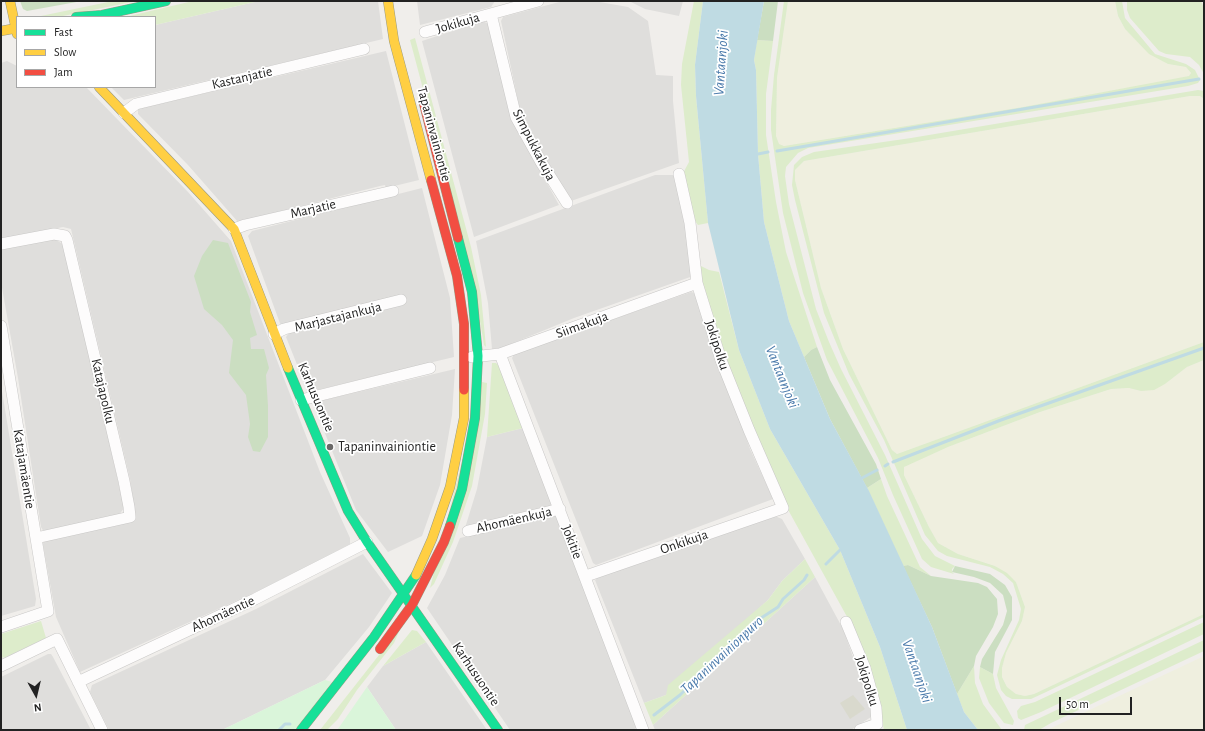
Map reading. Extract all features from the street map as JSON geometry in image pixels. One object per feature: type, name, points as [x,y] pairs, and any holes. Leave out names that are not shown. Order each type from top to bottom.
[{"type":"main road","points":[[10,1],[16,28]]},
{"type":"main road","points":[[99,16],[166,1]]},
{"type":"main road","name":"Tapaninvainiontie","points":[[301,730],[374,637],[416,575],[432,539],[450,487],[464,418],[466,357],[464,324],[456,276],[394,41],[388,1]]},
{"type":"main road","points":[[1,31],[16,32]]},
{"type":"main road","points":[[1,40],[16,32]]},
{"type":"main road","name":"Karhusuontie","points":[[100,88],[234,230],[274,334],[348,511],[367,542],[404,593],[498,730]]},
{"type":"main road","name":"Tapaninvainiontie","points":[[373,657],[412,605],[444,542],[462,489],[475,418],[478,356],[476,321],[465,263],[422,98]]},
{"type":"street","name":"Jokikuja","points":[[425,32],[490,14],[501,6],[538,1]]},
{"type":"street","name":"Simpukkakuja","points":[[490,14],[516,116],[555,186],[567,203]]},
{"type":"street","name":"Kastanjatie","points":[[124,113],[136,104],[364,49]]},
{"type":"street","name":"Jokipolku","points":[[679,174],[690,223],[697,283],[721,360],[749,430],[783,508]]},
{"type":"street","name":"Marjatie","points":[[234,230],[245,225],[393,191]]},
{"type":"street","name":"Katajapolku","points":[[1,244],[54,234],[65,236],[67,240],[129,507],[130,517],[36,538]]},
{"type":"street","name":"Siimakuja","points":[[466,357],[500,354],[697,283]]},
{"type":"street","name":"Marjastajankuja","points":[[274,334],[281,330],[402,300]]},
{"type":"street","name":"Katajamäentie","points":[[1,326],[48,611],[1,628]]},
{"type":"street","name":"Jokitie","points":[[500,354],[586,576],[643,730]]},
{"type":"street","points":[[301,400],[430,368]]},
{"type":"street","name":"Onkikuja","points":[[586,576],[783,508]]},
{"type":"street","name":"Ahomäenkuja","points":[[468,531],[560,509]]},
{"type":"street","name":"Ahomäentie","points":[[78,682],[255,599],[367,542]]},
{"type":"street","name":"Jokipolku","points":[[846,622],[865,668],[876,708],[877,724],[860,730]]},
{"type":"street","points":[[1,666],[57,639],[102,730]]},
{"type":"shaded area","points":[[259,1],[378,1],[383,39],[124,100],[112,88],[156,88],[156,25]]},
{"type":"shaded area","points":[[417,1],[495,1],[491,7],[420,25]]},
{"type":"shaded area","points":[[563,1],[594,1],[628,7],[648,21],[656,75],[673,76],[673,101],[679,163],[571,201],[522,119],[501,21],[503,17]]},
{"type":"shaded area","points":[[629,1],[683,1],[679,16],[645,9]]},
{"type":"shaded area","points":[[483,21],[490,25],[520,134],[559,205],[474,237],[422,41]]},
{"type":"shaded area","points":[[386,51],[419,180],[386,188],[385,185],[380,186],[238,222],[188,165],[138,114],[138,109]]},
{"type":"shaded area","points":[[7,61],[16,66],[16,88],[87,88],[188,192],[231,241],[320,472],[350,538],[350,544],[260,590],[80,672],[56,617],[43,544],[44,540],[136,519],[130,479],[71,229],[63,227],[1,239],[1,63]]},
{"type":"shaded area","points":[[655,175],[674,175],[684,219],[693,276],[574,318],[501,348],[492,349],[488,303],[476,241]]},
{"type":"shaded area","points":[[422,188],[450,298],[454,357],[308,392],[286,337],[289,333],[398,306],[281,326],[248,236],[252,231]]},
{"type":"shaded area","points":[[54,238],[65,246],[124,508],[119,515],[44,532],[41,527],[18,378],[1,282],[1,249]]},
{"type":"shaded area","points":[[691,292],[695,293],[750,449],[773,499],[596,565],[593,563],[512,358],[514,354]]},
{"type":"shaded area","points":[[455,369],[452,415],[440,485],[422,536],[388,552],[356,510],[314,406],[316,402]]},
{"type":"shaded area","points":[[1,385],[36,599],[35,606],[1,616]]},
{"type":"shaded area","points":[[523,428],[554,507],[465,528],[477,489],[487,437]]},
{"type":"shaded area","points":[[557,515],[637,728],[633,730],[510,730],[427,608],[445,575],[460,538]]},
{"type":"shaded area","points":[[775,516],[782,519],[805,559],[782,581],[768,600],[666,695],[644,703],[595,580],[598,577]]},
{"type":"shaded area","points":[[363,554],[392,593],[369,627],[325,680],[222,730],[109,730],[90,692],[92,685],[256,609]]},
{"type":"shaded area","points":[[815,577],[843,629],[873,713],[871,717],[851,730],[655,730],[653,725]]},
{"type":"shaded area","points":[[426,642],[487,730],[396,730],[367,687],[383,666]]},
{"type":"shaded area","points":[[48,654],[51,654],[53,657],[91,730],[1,730],[1,677]]},
{"type":"shaded area","points":[[853,695],[865,709],[850,719],[840,703]]},
{"type":"green space","points":[[20,1],[82,1],[27,11],[23,9]]},
{"type":"green space","points":[[113,1],[137,1],[63,16],[41,16]]},
{"type":"green space","points":[[193,1],[259,1],[156,25],[156,16],[129,16]]},
{"type":"green space","points":[[694,1],[703,1],[695,65],[696,96],[708,223],[698,225],[694,220],[682,175],[689,162],[681,85],[682,64]]},
{"type":"green space","points":[[764,1],[778,1],[773,41],[757,40]]},
{"type":"green space","points":[[784,1],[788,1],[777,78],[776,136],[779,144],[784,146],[1023,107],[1189,76],[1191,73],[1186,67],[1168,64],[1149,54],[1125,29],[1118,16],[1115,1],[1122,1],[1125,18],[1155,54],[1186,64],[1195,70],[1200,80],[1198,83],[1188,86],[808,148],[798,153],[786,167],[785,176],[789,204],[816,309],[829,342],[841,369],[885,455],[922,539],[935,556],[955,566],[952,569],[954,574],[931,567],[922,559],[878,458],[827,360],[803,293],[783,213],[771,130],[774,75]]},
{"type":"green space","points":[[788,1],[1115,1],[1118,16],[1125,29],[1138,42],[1168,64],[1186,67],[1191,73],[1189,76],[1183,78],[1023,107],[784,146],[779,144],[776,136],[777,78]]},
{"type":"green space","points":[[1127,1],[1201,1],[1204,8],[1204,74],[1199,65],[1190,57],[1166,54],[1159,51],[1130,18],[1127,10]]},
{"type":"green space","points":[[415,38],[471,247],[481,295],[486,347],[484,345],[472,273],[410,40]]},
{"type":"green space","points":[[757,40],[773,41],[766,94],[766,135],[776,202],[786,252],[817,347],[811,350],[804,357],[789,321],[764,222],[758,154],[756,70],[754,60]]},
{"type":"green space","points":[[1198,90],[1204,91],[1204,99],[1200,96],[1190,96],[804,161],[795,170],[795,180],[821,288],[843,349],[892,450],[897,454],[1204,342],[1204,360],[1187,367],[1165,384],[1154,390],[1141,391],[1129,388],[1111,389],[1040,412],[948,447],[904,467],[904,475],[938,543],[958,554],[995,566],[1007,573],[1016,582],[1025,607],[1022,621],[1006,653],[1002,668],[1002,677],[1007,687],[1016,694],[1025,696],[1034,694],[1204,614],[1204,617],[1031,699],[1012,699],[1006,696],[1001,690],[997,675],[1001,660],[1019,620],[1021,609],[1013,583],[1003,574],[990,567],[947,556],[938,551],[925,535],[884,440],[849,374],[824,313],[795,200],[792,185],[794,165],[802,157],[814,152],[911,138]]},
{"type":"green space","points":[[1190,96],[1200,96],[1204,99],[1204,342],[897,454],[892,450],[843,349],[821,288],[795,180],[795,170],[804,161]]},
{"type":"green space","points":[[213,240],[228,243],[251,302],[250,312],[257,335],[250,338],[251,349],[264,349],[269,368],[266,375],[268,437],[260,452],[253,451],[248,437],[250,424],[246,395],[229,373],[233,340],[222,325],[204,309],[194,276],[202,256]]},
{"type":"green space","points":[[699,265],[709,270],[719,272],[739,350],[770,429],[840,550],[880,647],[907,730],[884,730],[875,687],[851,624],[786,506],[726,364],[699,274]]},
{"type":"green space","points":[[817,347],[830,380],[876,464],[881,479],[867,488],[830,419],[804,357],[811,350]]},
{"type":"green space","points":[[1204,360],[1204,614],[1034,694],[1025,696],[1016,694],[1007,687],[1002,677],[1002,668],[1006,653],[1022,621],[1025,607],[1016,582],[995,566],[958,554],[938,543],[904,475],[904,466],[948,447],[1040,412],[1111,389],[1129,388],[1141,391],[1165,384],[1187,367]]},
{"type":"green space","points":[[492,363],[496,363],[499,366],[523,428],[487,437]]},
{"type":"green space","points":[[482,382],[487,383],[485,414],[472,486],[453,542],[434,584],[430,588]]},
{"type":"green space","points":[[881,479],[887,496],[920,567],[931,576],[908,565],[903,566],[867,488]]},
{"type":"green space","points":[[805,559],[815,577],[653,725],[644,703],[666,695],[668,685],[768,600],[782,581]]},
{"type":"green space","points":[[908,565],[931,576],[978,583],[987,587],[997,599],[998,614],[993,627],[976,656],[974,666],[957,694],[932,627],[903,566]]},
{"type":"green space","points":[[955,566],[990,574],[1005,585],[1012,597],[1012,620],[995,652],[993,674],[980,667],[982,659],[1003,625],[1007,611],[1003,595],[990,583],[974,577],[952,572]]},
{"type":"green space","points":[[41,621],[46,638],[1,658],[1,634]]},
{"type":"green space","points":[[1204,622],[1204,634],[1041,712],[1021,720],[1018,718],[1017,711],[1021,706],[1035,702]]},
{"type":"green space","points":[[401,627],[394,643],[357,690],[338,719],[327,730],[320,730]]},
{"type":"green space","points":[[412,630],[417,631],[426,642],[383,666]]},
{"type":"green space","points":[[1204,640],[1204,651],[1039,730],[1024,730],[1025,725]]},
{"type":"green space","points":[[1204,656],[1204,730],[1047,730]]},
{"type":"green space","points":[[974,666],[975,683],[983,704],[1002,730],[978,730],[964,712],[957,694]]},
{"type":"green space","points":[[980,667],[993,674],[996,688],[1014,721],[1013,725],[1004,723],[989,703],[979,678]]},
{"type":"green space","points":[[325,680],[332,682],[296,730],[222,730]]},
{"type":"green space","points":[[367,687],[396,730],[337,730],[340,726]]},
{"type":"water","name":"Vantaanjoki","points":[[703,1],[764,1],[754,60],[756,70],[758,154],[764,222],[789,321],[830,419],[869,491],[932,627],[964,712],[978,730],[907,730],[880,647],[840,550],[770,429],[739,350],[708,223],[696,96],[695,65]]},
{"type":"waterway","points":[[777,151],[1199,79]]},
{"type":"waterway","points":[[758,154],[768,152]]},
{"type":"waterway","points":[[893,462],[1001,420],[1204,348]]},
{"type":"waterway","points":[[862,478],[877,470]]},
{"type":"waterway","name":"Tapaninvainionpuro","points":[[826,564],[840,550]]},
{"type":"waterway","name":"Tapaninvainionpuro","points":[[654,715],[680,695],[755,622],[778,607],[783,599],[804,580],[807,575]]},
{"type":"waterway","name":"Tapaninvainionpuro","points":[[279,730],[285,724],[290,724]]},
{"type":"traffic: fast","points":[[89,16],[102,15],[166,1]]},
{"type":"traffic: fast","points":[[450,526],[462,489],[475,418],[478,356],[472,292],[458,238]]},
{"type":"traffic: fast","points":[[288,368],[348,511],[367,542],[498,730]]},
{"type":"traffic: fast","points":[[301,730],[374,637],[416,575]]},
{"type":"traffic: slow","points":[[10,1],[16,29]]},
{"type":"traffic: slow","points":[[388,1],[394,41],[431,180]]},
{"type":"traffic: slow","points":[[1,31],[16,28]]},
{"type":"traffic: slow","points":[[100,88],[234,229],[288,368]]},
{"type":"traffic: slow","points":[[416,575],[432,539],[450,487],[464,418],[464,390]]},
{"type":"traffic: jam","points":[[424,104],[458,238]]},
{"type":"traffic: jam","points":[[431,180],[457,276],[464,324],[464,390]]},
{"type":"traffic: jam","points":[[380,649],[412,605],[444,542],[450,526]]},
{"type":"place","name":"Tapaninvainiontie","points":[[330,447]]}]
